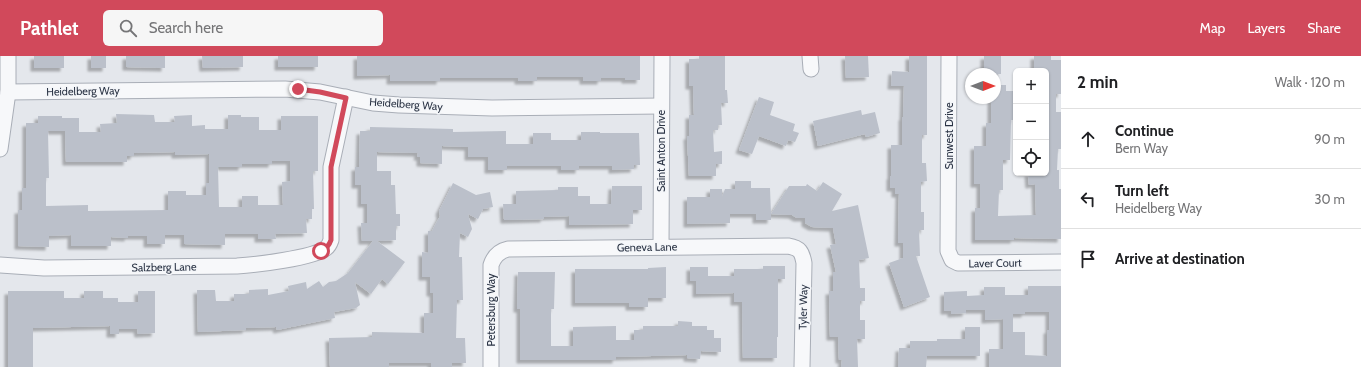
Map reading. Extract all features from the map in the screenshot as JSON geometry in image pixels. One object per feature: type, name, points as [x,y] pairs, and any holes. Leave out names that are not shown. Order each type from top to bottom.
[{"type":"street","points":[[0,149],[8,92],[8,56]]},
{"type":"street","name":"Saint Anton Drive","points":[[661,247],[662,56]]},
{"type":"street","name":"Sunwest Drive","points":[[948,215],[949,56]]},
{"type":"street","name":"Heidelberg Way","points":[[8,92],[284,89],[310,90],[373,103],[412,106],[492,108],[661,106]]},
{"type":"street","name":"Salzberg Lane","points":[[0,265],[44,268],[237,266],[259,264],[305,256],[326,249],[330,245],[331,240],[331,167],[346,98]]},
{"type":"street","name":"Laver Court","points":[[948,215],[948,251],[952,260],[958,263],[1061,262]]},
{"type":"street","name":"Geneva Lane","points":[[497,254],[508,249],[788,246],[799,249]]},
{"type":"street","name":"Tyler Way","points":[[799,249],[802,252],[804,263],[802,367]]},
{"type":"street","name":"Petersburg Way","points":[[491,367],[491,265],[497,254]]},
{"type":"building","points":[[34,56],[64,56],[64,68],[34,68]]},
{"type":"building","points":[[91,56],[106,56],[106,68],[91,68]]},
{"type":"building","points":[[126,56],[165,56],[165,68],[126,67]]},
{"type":"building","points":[[202,56],[243,56],[243,67],[203,68]]},
{"type":"building","points":[[278,56],[318,56],[318,67],[278,67]]},
{"type":"building","points":[[357,56],[640,56],[640,80],[625,80],[625,78],[601,78],[601,81],[583,81],[583,77],[537,77],[537,81],[518,81],[518,78],[440,78],[440,81],[390,81],[390,75],[357,76]]},
{"type":"building","points":[[699,56],[725,56],[725,90],[727,90],[728,103],[721,103],[722,125],[718,125],[718,130],[713,130],[714,152],[722,151],[722,164],[716,164],[716,176],[689,176],[687,136],[689,136],[689,115],[694,115],[693,86],[689,86],[689,59],[699,59]]},
{"type":"building","points":[[845,56],[868,56],[869,77],[846,78]]},
{"type":"building","points":[[909,56],[927,56],[927,135],[922,135],[922,163],[926,163],[927,181],[921,182],[921,212],[924,212],[924,230],[919,230],[920,256],[916,256],[930,297],[904,307],[889,263],[903,258],[903,243],[898,243],[899,194],[895,194],[895,188],[890,188],[890,176],[891,145],[902,145],[904,86],[891,86],[892,71],[909,72]]},
{"type":"building","points":[[984,56],[1001,56],[1001,68],[984,68]]},
{"type":"building","points":[[1034,56],[1051,56],[1051,60],[1061,60],[1061,94],[1056,94],[1056,112],[1061,112],[1061,149],[1058,149],[1057,170],[1059,170],[1059,189],[1061,189],[1061,239],[1014,238],[1014,240],[975,240],[975,208],[980,208],[980,184],[974,184],[974,146],[986,146],[986,123],[991,123],[991,104],[1001,104],[1001,85],[1006,85],[1006,91],[1013,91],[1013,120],[1011,120],[1010,160],[1003,160],[1003,190],[999,190],[998,216],[1036,215],[1035,184],[1029,185],[1028,176],[1049,176],[1049,68],[1034,68]]},
{"type":"building","points":[[759,97],[774,102],[770,115],[795,124],[793,131],[799,133],[795,142],[788,140],[786,146],[759,136],[752,154],[739,150]]},
{"type":"building","points":[[861,110],[862,115],[875,112],[880,133],[866,137],[865,134],[818,146],[813,121]]},
{"type":"building","points":[[116,114],[154,115],[155,122],[175,122],[174,116],[192,115],[192,126],[205,125],[205,129],[228,129],[228,115],[241,115],[241,117],[259,117],[259,130],[281,130],[281,116],[318,116],[318,171],[313,171],[314,209],[312,209],[312,219],[306,219],[307,233],[275,234],[276,239],[258,239],[258,234],[225,234],[225,245],[184,244],[184,235],[165,235],[165,244],[147,244],[147,236],[128,236],[128,238],[111,237],[111,246],[71,246],[71,235],[49,236],[49,247],[18,246],[18,210],[22,210],[22,188],[26,188],[26,123],[38,123],[38,116],[79,118],[79,132],[101,132],[100,124],[117,123]],"holes":[[[48,131],[65,131],[66,162],[127,162],[127,156],[134,156],[134,153],[175,152],[175,155],[209,154],[209,183],[206,183],[206,195],[186,195],[186,191],[168,191],[168,210],[88,211],[88,205],[46,206],[46,178],[49,178]],[[272,161],[290,161],[290,181],[282,182],[283,205],[258,205],[258,196],[242,196],[242,207],[219,207],[218,167],[242,167],[242,164],[272,164]]]},
{"type":"building","points":[[370,127],[453,129],[453,132],[506,131],[506,144],[533,144],[533,133],[551,133],[551,140],[581,140],[581,132],[639,133],[640,165],[634,165],[634,169],[612,170],[612,166],[579,166],[579,170],[561,170],[561,166],[507,166],[507,170],[488,170],[488,157],[468,157],[468,147],[442,146],[442,164],[420,163],[420,157],[417,157],[418,153],[377,152],[377,171],[391,171],[391,185],[395,185],[396,214],[400,214],[400,226],[396,226],[396,240],[377,241],[405,262],[388,284],[382,279],[371,294],[355,282],[360,305],[356,308],[334,312],[335,318],[277,330],[276,327],[198,332],[197,290],[215,290],[216,301],[234,301],[234,294],[249,294],[249,290],[268,289],[268,295],[289,291],[288,286],[306,282],[307,289],[319,281],[323,287],[329,282],[336,281],[348,273],[373,241],[362,241],[361,223],[367,223],[367,204],[361,204],[361,185],[355,185],[355,167],[359,167],[360,131],[370,131]]},
{"type":"building","points":[[735,181],[751,181],[751,188],[770,188],[771,220],[756,220],[756,214],[730,214],[730,223],[687,224],[687,197],[710,197],[710,189],[722,189],[722,197],[725,189],[735,189]]},
{"type":"building","points":[[823,182],[842,194],[832,211],[858,205],[869,258],[859,260],[860,288],[865,288],[865,301],[860,301],[860,320],[865,320],[865,339],[857,339],[858,367],[841,367],[842,360],[839,360],[838,337],[830,337],[829,291],[833,291],[833,272],[836,272],[830,245],[836,244],[833,228],[812,227],[805,223],[805,218],[797,218],[792,215],[771,214],[789,186],[806,186],[807,184],[817,191]]},
{"type":"building","points":[[453,183],[476,195],[490,192],[493,207],[483,209],[478,219],[468,214],[472,229],[468,237],[460,233],[459,257],[462,257],[463,300],[457,300],[456,338],[465,338],[466,363],[452,363],[452,367],[431,367],[431,363],[389,363],[389,367],[330,367],[329,338],[372,337],[372,332],[424,333],[424,313],[433,313],[433,293],[430,293],[430,277],[422,277],[422,252],[428,253],[428,231],[432,231],[440,216],[439,211]]},
{"type":"building","points":[[612,186],[642,186],[642,210],[633,210],[633,224],[569,225],[569,216],[544,217],[544,219],[504,220],[503,204],[516,204],[516,191],[558,190],[558,187],[578,187],[578,196],[590,196],[590,204],[611,204]]},
{"type":"building","points":[[763,266],[785,266],[785,279],[778,279],[777,358],[743,358],[742,302],[734,302],[734,293],[696,294],[696,281],[690,281],[690,267],[708,267],[708,276],[734,276],[734,269],[763,269]]},
{"type":"building","points":[[666,267],[666,298],[648,298],[648,307],[629,307],[629,303],[575,303],[575,269],[648,269]]},
{"type":"building","points":[[518,272],[555,272],[554,309],[551,309],[551,346],[573,346],[573,327],[616,326],[616,340],[634,340],[634,330],[643,330],[643,326],[678,326],[678,321],[692,322],[692,326],[707,326],[707,330],[714,330],[714,338],[721,338],[721,352],[701,351],[700,359],[687,358],[687,355],[616,357],[616,360],[520,360],[520,309],[517,309]]},
{"type":"building","points":[[1028,286],[1061,286],[1061,367],[989,367],[989,349],[1003,349],[1003,319],[985,320],[985,310],[966,310],[966,313],[951,314],[951,311],[944,311],[944,292],[967,291],[967,296],[984,295],[984,287],[1005,287],[1005,295],[1028,295]],"holes":[[[1025,312],[1049,312],[1047,356],[1025,355],[1025,332],[1013,332],[1013,314],[1025,314]]]},
{"type":"building","points":[[8,291],[64,291],[64,298],[84,298],[84,291],[103,291],[103,298],[118,298],[118,302],[138,302],[138,291],[155,291],[155,333],[138,334],[137,329],[119,329],[119,334],[110,334],[110,326],[33,328],[33,367],[8,367]]},
{"type":"building","points":[[965,327],[980,327],[980,356],[927,356],[926,367],[898,367],[899,348],[910,348],[910,341],[965,339]]},
{"type":"route","points":[[298,89],[310,90],[346,98],[331,167],[331,240],[330,245],[321,251]]}]
